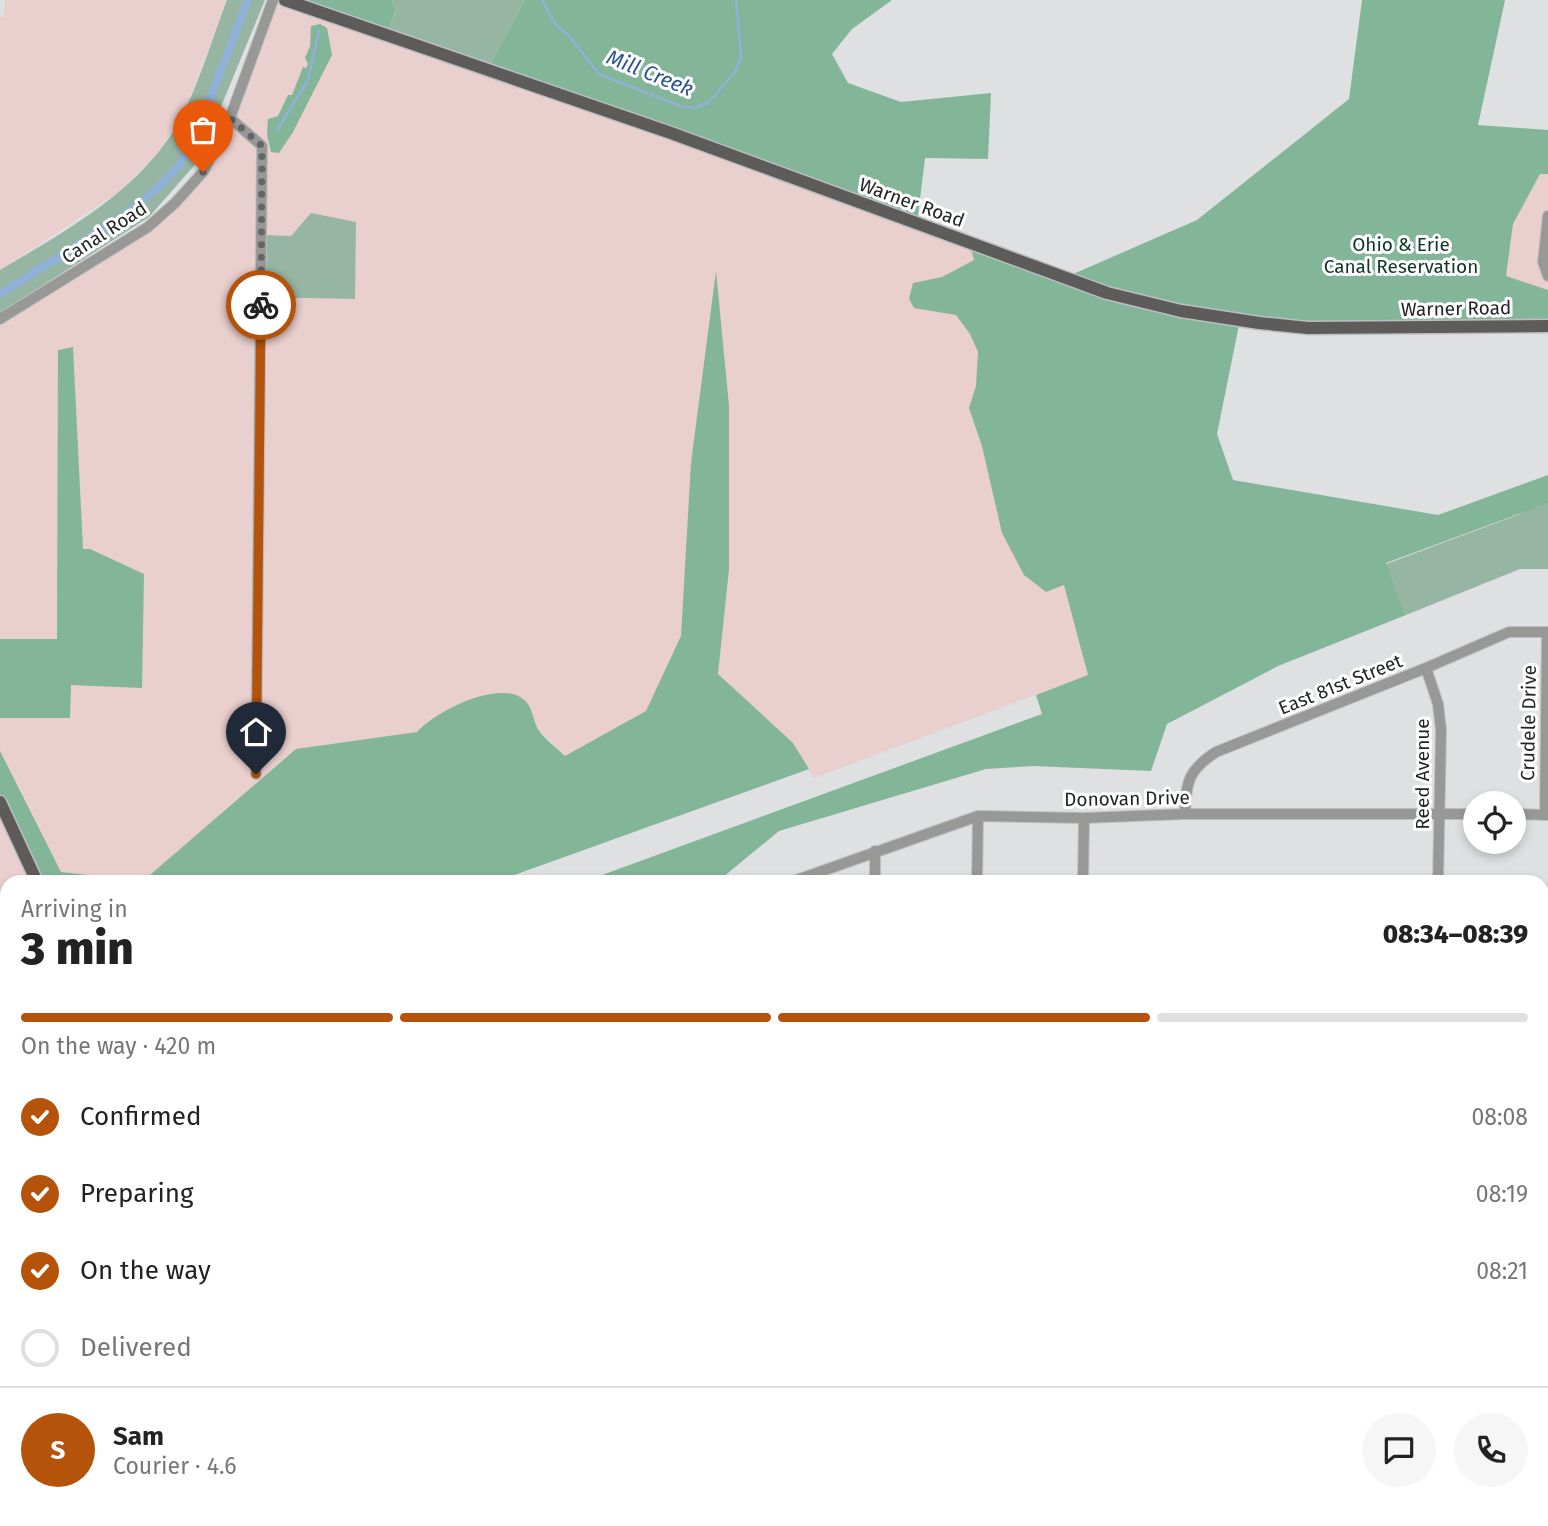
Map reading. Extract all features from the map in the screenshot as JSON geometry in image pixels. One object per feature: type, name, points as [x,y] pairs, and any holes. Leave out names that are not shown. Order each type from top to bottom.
[{"type":"main road","name":"Warner Road","points":[[285,0],[671,133],[1107,293],[1181,311],[1308,328],[1548,326]]},
{"type":"main road","points":[[0,802],[34,875]]},
{"type":"street","name":"Canal Road","points":[[0,319],[148,227],[175,203],[203,172],[230,118],[273,0]]},
{"type":"street","points":[[230,118],[262,146],[256,774]]},
{"type":"street","points":[[1548,216],[1543,262],[1548,276]]},
{"type":"street","name":"East 81st Street","points":[[1185,814],[1186,789],[1192,772],[1216,752],[1509,632],[1547,632]]},
{"type":"street","name":"Crudele Drive","points":[[1546,815],[1547,632]]},
{"type":"street","name":"Reed Avenue","points":[[1426,668],[1438,704],[1441,730],[1438,875]]},
{"type":"street","name":"Donovan Drive","points":[[810,875],[978,816],[1084,818],[1185,814],[1463,814]]},
{"type":"street","points":[[1526,814],[1546,815]]},
{"type":"street","points":[[977,875],[978,816]]},
{"type":"street","points":[[1083,875],[1084,818]]},
{"type":"street","points":[[875,851],[875,875]]},
{"type":"shaded area","points":[[5,0],[227,0],[191,95],[177,124],[154,157],[120,191],[2,269],[0,17],[4,17]]},
{"type":"shaded area","points":[[273,0],[285,0],[970,244],[1089,675],[814,778],[792,743],[606,795],[525,717],[297,749],[150,875],[61,872],[0,751],[0,319],[148,227],[203,172]]},
{"type":"shaded area","points":[[1540,174],[1548,174],[1548,290],[1506,276],[1513,224]]},
{"type":"shaded area","points":[[0,802],[34,875],[0,875]]},
{"type":"green space","points":[[227,0],[265,0],[199,160],[149,217],[0,313],[0,270],[98,208],[121,190],[161,149],[192,95]]},
{"type":"green space","points":[[285,0],[391,0],[396,10],[387,35]]},
{"type":"green space","points":[[391,0],[525,0],[487,70],[387,35],[396,11]]},
{"type":"green space","points":[[525,0],[892,0],[852,29],[832,54],[848,83],[901,102],[991,93],[988,159],[925,158],[917,224],[487,70]]},
{"type":"green space","name":"Ohio & Erie Canal Reservation","points":[[1362,0],[1505,0],[1478,125],[1548,130],[1548,174],[1540,174],[1513,224],[1506,276],[1548,290],[1548,326],[1414,329],[1240,320],[1217,434],[1233,480],[1438,515],[1548,475],[1548,503],[1386,563],[1406,615],[1278,666],[1167,724],[1151,771],[1033,766],[986,769],[779,831],[726,875],[602,875],[1042,714],[1036,695],[1088,675],[1064,585],[1046,592],[1024,575],[1002,533],[982,446],[969,408],[976,386],[978,352],[970,334],[956,315],[914,308],[909,299],[913,283],[942,277],[974,260],[970,244],[1064,278],[1197,220],[1349,99]]},
{"type":"green space","points":[[320,24],[327,28],[332,55],[293,132],[279,153],[271,152],[267,135],[268,119],[278,116],[288,95],[292,95],[303,67],[306,68],[308,64],[305,58],[310,46],[311,26]]},
{"type":"green space","points":[[311,213],[356,222],[355,299],[261,297],[262,235],[291,236]]},
{"type":"green space","points":[[716,271],[729,406],[729,569],[718,674],[793,743],[809,769],[514,875],[150,875],[296,749],[417,732],[437,716],[465,701],[495,693],[509,693],[527,703],[541,733],[565,756],[646,711],[681,636],[691,463]]},
{"type":"green space","points":[[73,347],[83,549],[90,549],[144,574],[142,688],[71,685],[70,718],[0,718],[0,639],[57,639],[58,350]]},
{"type":"green space","points":[[1548,499],[1548,569],[1520,569],[1406,615],[1386,564],[1520,514]]},
{"type":"green space","points":[[0,751],[61,872],[88,875],[34,875],[0,802]]},
{"type":"waterway","points":[[0,294],[122,217],[159,187],[179,165],[197,133],[248,0]]},
{"type":"waterway","name":"Mill Creek","points":[[542,0],[555,24],[570,37],[599,74],[680,106],[695,108],[709,102],[735,72],[741,56],[736,0]]},
{"type":"waterway","points":[[277,130],[308,80],[319,31]]},
{"type":"way so far","points":[[203,172],[230,118],[262,146],[261,305]]},
{"type":"route","points":[[256,774],[261,305]]}]
